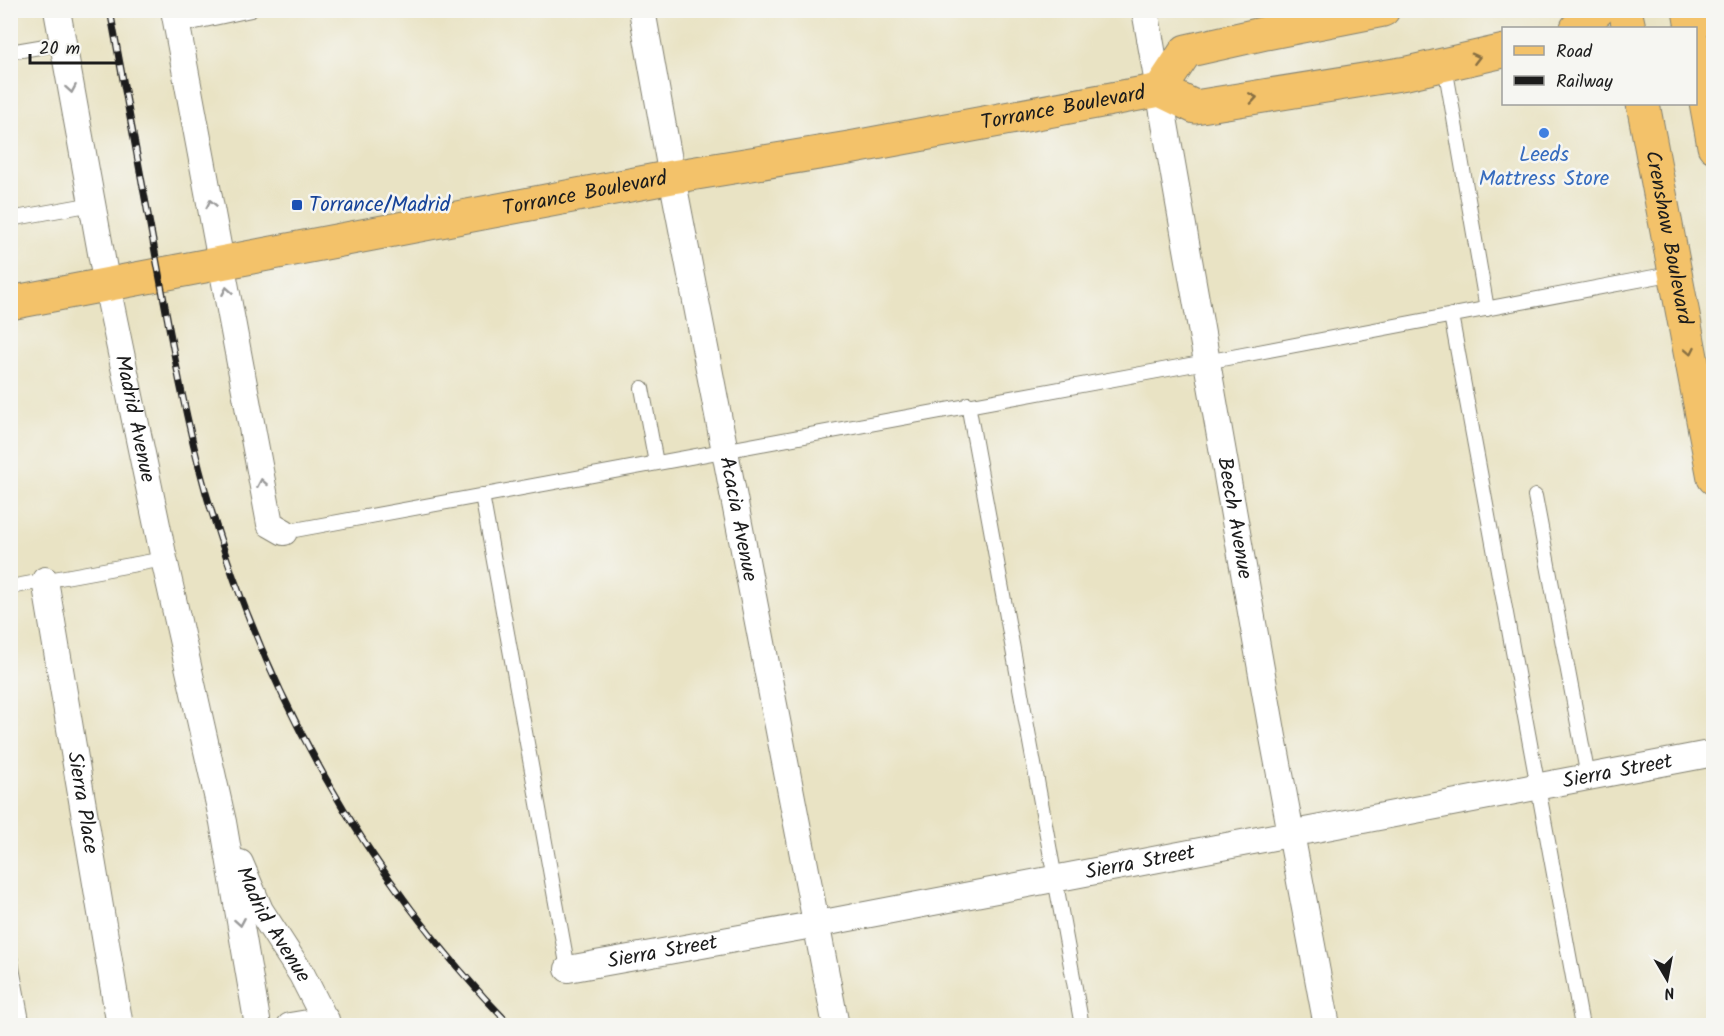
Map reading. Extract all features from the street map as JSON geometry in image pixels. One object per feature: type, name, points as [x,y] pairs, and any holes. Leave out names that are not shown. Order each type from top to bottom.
[{"type":"main road","name":"Torrance Boulevard","points":[[1160,90],[1186,51],[1383,10]]},
{"type":"main road","points":[[1578,27],[1598,10]]},
{"type":"main road","points":[[1625,10],[1629,27]]},
{"type":"main road","points":[[1689,10],[1692,27]]},
{"type":"main road","name":"Torrance Boulevard","points":[[10,303],[672,177],[849,148],[1160,90],[1195,107],[1445,66],[1502,51]]},
{"type":"main road","points":[[1697,58],[1713,146]]},
{"type":"main road","name":"Crenshaw Boulevard","points":[[1643,105],[1713,478]]},
{"type":"street","name":"Madrid Avenue","points":[[57,10],[107,286],[164,559],[224,822],[258,1026]]},
{"type":"street","name":"Acacia Avenue","points":[[642,10],[672,177],[836,1026]]},
{"type":"street","name":"Beech Avenue","points":[[1145,10],[1206,362],[1327,1026]]},
{"type":"street","points":[[175,18],[270,524],[284,532]]},
{"type":"street","name":"Sierra Place","points":[[45,580],[120,1026]]},
{"type":"street","name":"Sierra Street","points":[[568,969],[818,924],[1713,753]]},
{"type":"street","name":"Madrid Avenue","points":[[224,822],[260,910],[302,975],[327,1023]]},
{"type":"street","points":[[290,1026],[327,1023]]},
{"type":"lane","points":[[175,18],[251,10]]},
{"type":"lane","points":[[10,52],[63,43]]},
{"type":"lane","points":[[1445,66],[1487,309]]},
{"type":"lane","points":[[10,219],[93,204]]},
{"type":"lane","points":[[284,532],[1675,273]]},
{"type":"lane","points":[[1451,315],[1582,1026]]},
{"type":"lane","points":[[642,388],[656,463]]},
{"type":"lane","points":[[968,404],[1082,1026]]},
{"type":"lane","points":[[482,495],[568,969]]},
{"type":"lane","points":[[1535,496],[1588,777]]},
{"type":"lane","points":[[10,587],[164,559]]},
{"type":"lane","points":[[10,957],[23,1026]]},
{"type":"railway","points":[[110,10],[191,433],[206,493],[230,567],[258,639],[289,710],[366,844],[410,907],[458,968],[511,1026]]},
{"type":"place","name":"Leeds Mattress Store","points":[[1544,133]]},
{"type":"place","name":"Torrance/Madrid","points":[[297,205]]}]
